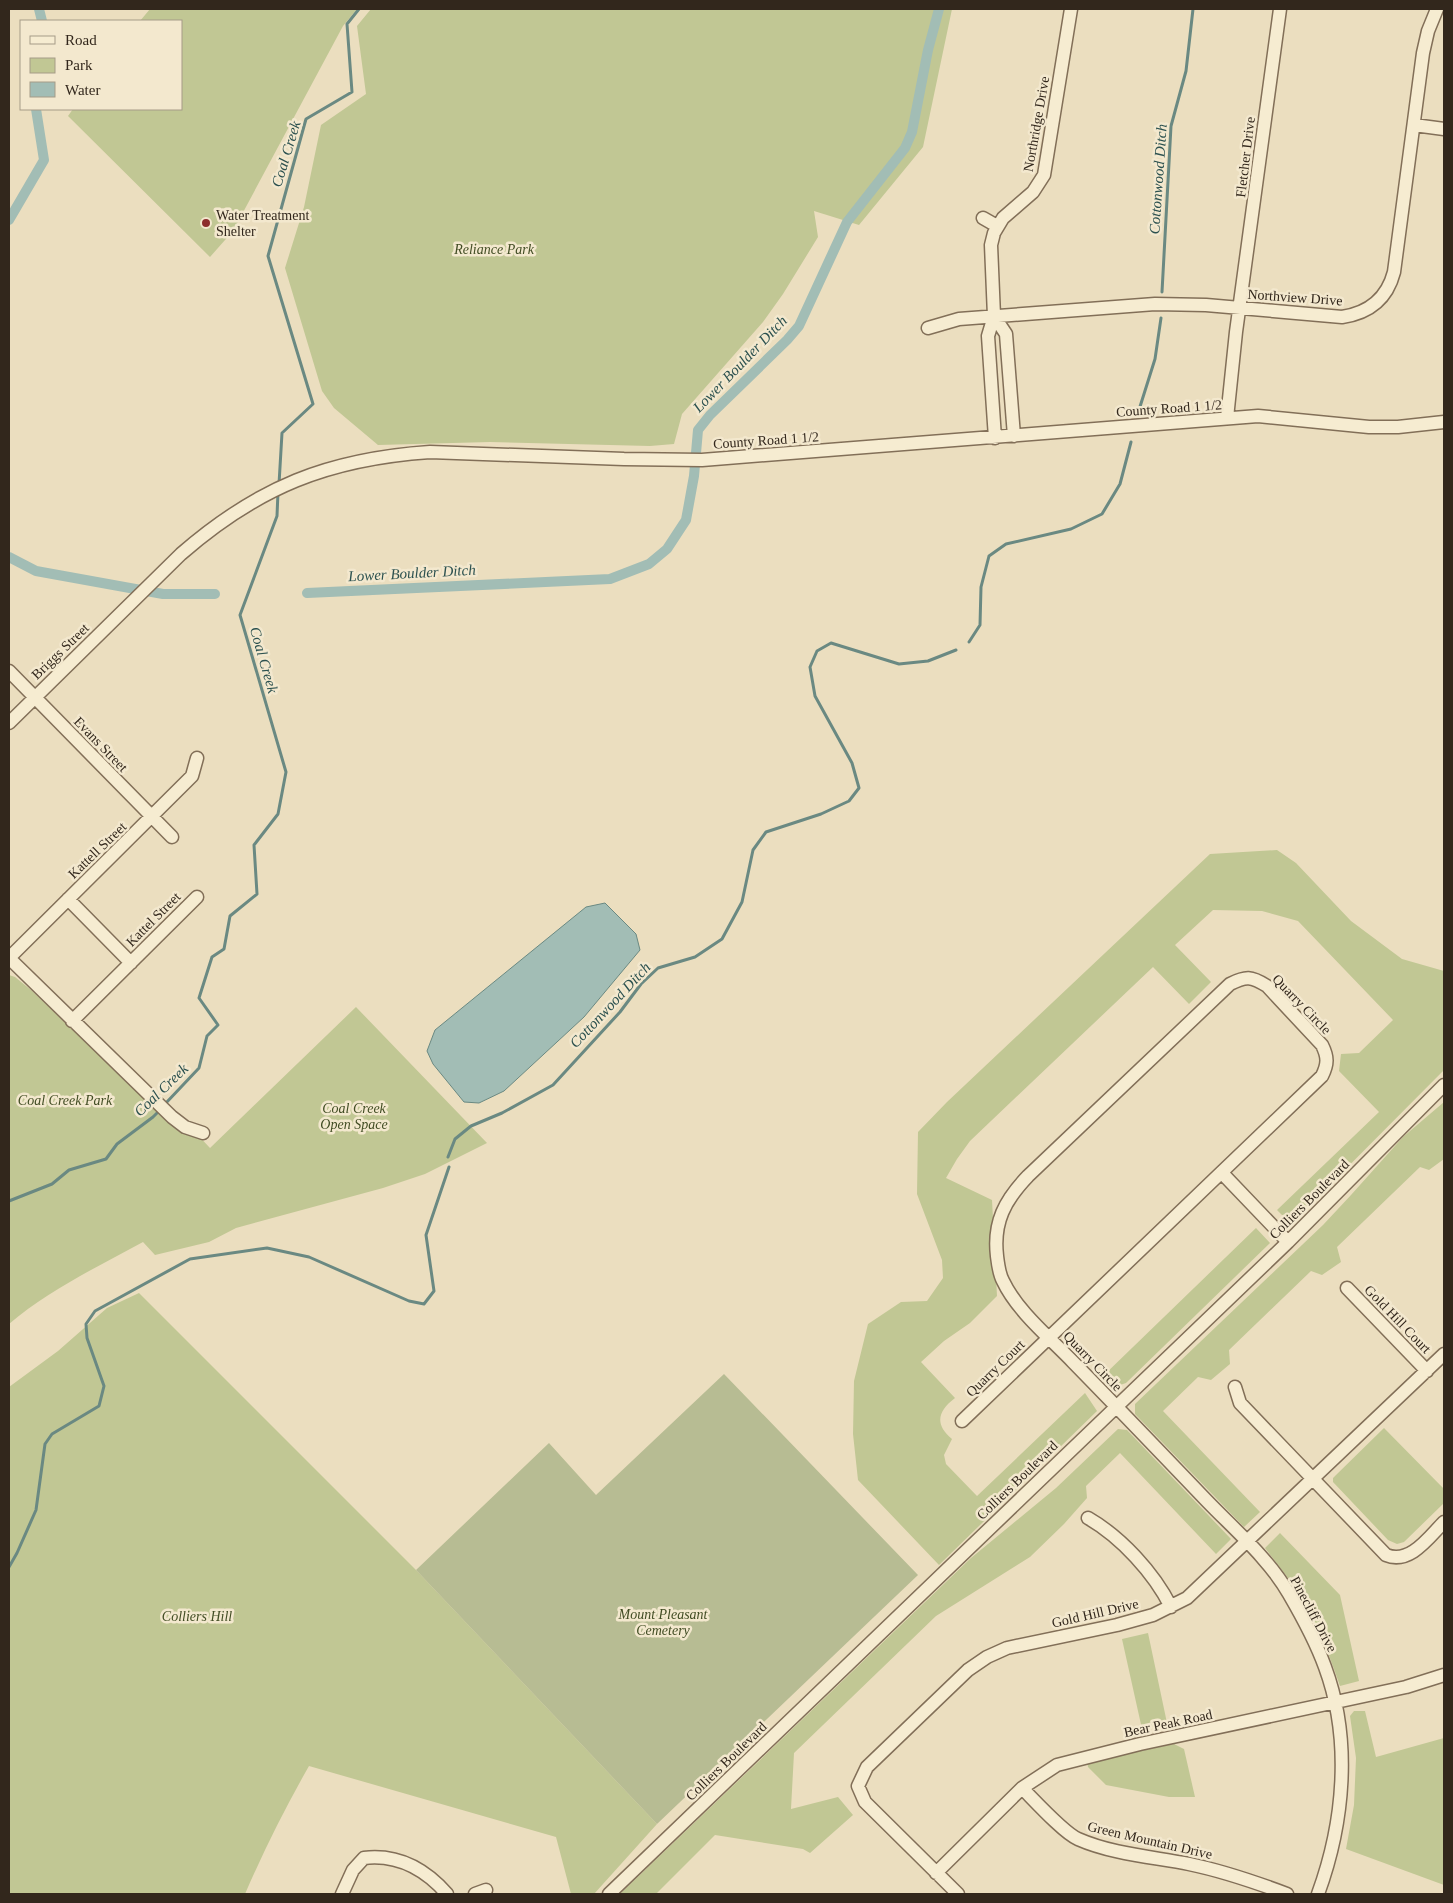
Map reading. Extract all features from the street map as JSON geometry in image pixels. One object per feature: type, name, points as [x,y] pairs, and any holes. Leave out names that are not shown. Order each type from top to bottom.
[{"type":"street","name":"Northridge Drive","points":[[995,438],[988,336],[994,316],[991,250],[997,226],[1008,212],[1033,192],[1044,175],[1071,9]]},
{"type":"street","name":"Fletcher Drive","points":[[1227,418],[1280,9]]},
{"type":"street","name":"Northview Drive","points":[[928,328],[959,319],[1155,304],[1196,304],[1342,317],[1361,313],[1378,302],[1390,286],[1394,272],[1428,31],[1437,9]]},
{"type":"street","points":[[1414,125],[1444,129]]},
{"type":"street","points":[[983,218],[997,226]]},
{"type":"street","name":"Northridge Drive","points":[[994,316],[1006,334],[1014,436]]},
{"type":"street","name":"County Road 1 1/2","points":[[132,601],[201,536],[240,508],[263,495],[324,470],[378,458],[430,452],[702,460],[1258,416],[1398,427],[1444,422]]},
{"type":"street","name":"Briggs Street","points":[[9,723],[132,601]]},
{"type":"street","name":"Evans Street","points":[[9,671],[172,837]]},
{"type":"street","name":"Kattell Street","points":[[9,958],[192,776],[197,758]]},
{"type":"street","name":"Kattel Street","points":[[72,1021],[197,897]]},
{"type":"street","name":"Kattel Street","points":[[68,899],[131,963]]},
{"type":"street","points":[[9,958],[172,1117],[186,1127],[203,1133]]},
{"type":"street","name":"Quarry Circle","points":[[1049,1336],[1322,1076],[1327,1066],[1327,1055],[1322,1045],[1267,986],[1256,979],[1243,977],[1230,984],[1036,1169],[1008,1200],[1000,1214],[996,1248],[1002,1280],[1018,1304],[1116,1407]]},
{"type":"street","name":"Colliers Boulevard","points":[[609,1894],[1288,1242],[1444,1085]]},
{"type":"street","points":[[1222,1173],[1288,1242]]},
{"type":"street","name":"Gold Hill Court","points":[[1347,1288],[1427,1371]]},
{"type":"street","name":"Quarry Court","points":[[962,1420],[1049,1336]]},
{"type":"street","name":"Gold Hill Drive","points":[[958,1894],[865,1802],[858,1786],[867,1767],[968,1670],[987,1657],[1007,1648],[1153,1615],[1187,1598],[1444,1354]]},
{"type":"street","points":[[1235,1387],[1240,1403],[1312,1480],[1390,1557],[1403,1557],[1412,1553],[1444,1522]]},
{"type":"street","name":"Pinecliff Drive","points":[[1116,1407],[1262,1558],[1288,1592],[1312,1636],[1326,1669],[1335,1702],[1341,1747],[1342,1775],[1340,1809],[1334,1840],[1318,1894]]},
{"type":"street","points":[[1088,1518],[1107,1529],[1152,1576],[1171,1607]]},
{"type":"street","name":"Bear Peak Road","points":[[936,1873],[1022,1788],[1056,1765],[1140,1744],[1406,1687],[1444,1675]]},
{"type":"street","name":"Green Mountain Drive","points":[[1022,1788],[1048,1815],[1076,1839],[1113,1850],[1190,1864],[1236,1875],[1287,1894]]},
{"type":"street","points":[[342,1894],[353,1870],[364,1858],[381,1856],[405,1863],[427,1874],[447,1894]]},
{"type":"green space","points":[[150,9],[357,9],[343,26],[233,231],[210,257],[68,116],[72,110],[182,110],[182,20],[141,20]]},
{"type":"green space","name":"Reliance Park","points":[[371,9],[952,9],[923,147],[859,225],[814,211],[818,237],[783,294],[763,322],[682,414],[674,444],[650,446],[490,442],[378,445],[334,408],[322,391],[285,268],[304,207],[321,125],[366,94],[357,26]]},
{"type":"green space","points":[[1277,850],[1296,863],[1351,921],[1402,959],[1444,971],[1444,1070],[1291,1224],[1277,1210],[1379,1112],[1339,1071],[1341,1054],[1359,1053],[1393,1020],[1298,921],[1262,911],[1213,910],[1175,945],[1211,982],[1189,1004],[1153,967],[970,1141],[946,1178],[992,1200],[997,1296],[970,1323],[944,1341],[921,1362],[955,1398],[945,1408],[940,1418],[942,1428],[952,1439],[944,1455],[946,1464],[977,1496],[1085,1393],[1097,1411],[939,1565],[858,1480],[853,1434],[854,1381],[868,1324],[901,1302],[927,1301],[943,1278],[942,1260],[917,1194],[918,1132],[947,1102],[1210,854]]},
{"type":"green space","name":"Coal Creek Open Space","points":[[9,975],[15,977],[31,990],[169,1123],[178,1114],[210,1148],[356,1007],[487,1143],[425,1174],[383,1188],[236,1228],[209,1242],[155,1255],[143,1242],[40,1300],[9,1324]]},
{"type":"green space","points":[[1444,1102],[1444,1159],[1429,1170],[1420,1167],[1337,1247],[1341,1262],[1322,1275],[1311,1271],[1229,1350],[1230,1364],[1211,1380],[1198,1377],[1163,1411],[1260,1512],[1244,1527],[1135,1414],[1135,1404],[1323,1225],[1403,1137]]},
{"type":"green space","points":[[1256,1228],[1270,1243],[1126,1383],[1111,1388],[1101,1378]]},
{"type":"green space","name":"Colliers Hill","points":[[139,1293],[416,1570],[657,1824],[594,1894],[571,1894],[556,1837],[309,1766],[275,1829],[245,1894],[9,1894],[9,1387],[58,1351],[107,1308]]},
{"type":"green space","name":"Mount Pleasant Cemetery","points":[[724,1374],[918,1575],[657,1824],[416,1570],[549,1443],[596,1495]]},
{"type":"green space","points":[[1384,1428],[1444,1489],[1444,1503],[1404,1542],[1397,1544],[1388,1540],[1333,1482],[1333,1478]]},
{"type":"green space","points":[[1118,1429],[1127,1430],[1231,1539],[1216,1554],[1120,1453],[1086,1486],[1087,1498],[1064,1524],[1030,1557],[936,1616],[794,1753],[791,1809],[838,1797],[853,1815],[810,1853],[803,1849],[715,1835],[656,1894],[620,1894],[971,1558],[1056,1488]]},
{"type":"green space","points":[[1280,1533],[1340,1595],[1359,1681],[1340,1686],[1330,1657],[1309,1611],[1294,1586],[1265,1548]]},
{"type":"green space","points":[[1148,1633],[1167,1723],[1142,1729],[1122,1639]]},
{"type":"green space","points":[[1354,1711],[1365,1711],[1376,1757],[1444,1738],[1444,1885],[1346,1849],[1354,1805],[1356,1758],[1350,1716]]},
{"type":"green space","points":[[1174,1744],[1184,1749],[1195,1797],[1169,1797],[1106,1785],[1088,1767],[1087,1762]]},
{"type":"water","points":[[605,903],[636,934],[640,950],[584,1017],[504,1091],[479,1103],[464,1102],[433,1064],[427,1051],[435,1030],[586,907]]},
{"type":"waterway","name":"Lower Boulder Ditch","points":[[39,9],[42,20]]},
{"type":"waterway","name":"Coal Creek","points":[[279,484],[282,433],[313,404],[268,256],[306,119],[352,92],[347,24],[359,9]]},
{"type":"waterway","name":"Lower Boulder Ditch","points":[[307,593],[610,579],[649,564],[667,549],[686,520],[694,476],[698,430],[710,415],[799,326],[847,222],[905,148],[912,132],[928,50],[939,9]]},
{"type":"waterway","name":"Cottonwood Ditch","points":[[1162,292],[1171,126],[1186,71],[1193,9]]},
{"type":"waterway","name":"Lower Boulder Ditch","points":[[9,220],[44,160],[36,110]]},
{"type":"waterway","name":"Cottonwood Ditch","points":[[1138,413],[1155,359],[1161,318]]},
{"type":"waterway","name":"Cottonwood Ditch","points":[[969,642],[980,625],[981,587],[989,556],[1006,544],[1071,529],[1102,514],[1120,484],[1131,442]]},
{"type":"waterway","name":"Coal Creek","points":[[165,1104],[199,1068],[207,1036],[218,1025],[199,998],[212,957],[224,949],[230,916],[257,894],[254,845],[278,814],[286,772],[240,615],[277,516],[278,492]]},
{"type":"waterway","name":"Lower Boulder Ditch","points":[[9,557],[36,571],[163,594],[215,594]]},
{"type":"waterway","name":"Cottonwood Ditch","points":[[448,1157],[455,1139],[471,1126],[502,1113],[553,1085],[620,1012],[641,984],[658,968],[695,957],[722,939],[742,902],[753,850],[766,832],[821,814],[849,801],[859,788],[852,763],[815,696],[810,667],[817,651],[831,643],[899,664],[928,661],[956,650]]},
{"type":"waterway","name":"Coal Creek","points":[[9,1201],[52,1184],[69,1170],[106,1159],[117,1144],[161,1109]]},
{"type":"waterway","name":"Cottonwood Ditch","points":[[9,1567],[36,1510],[45,1444],[52,1434],[99,1406],[104,1386],[87,1338],[86,1324],[95,1311],[190,1259],[267,1248],[309,1257],[409,1301],[424,1304],[434,1291],[426,1235],[449,1167]]},
{"type":"place","name":"Water Treatment Shelter","points":[[206,223]]},
{"type":"park label","name":"Coal Creek Park","points":[[65,1100]]}]
